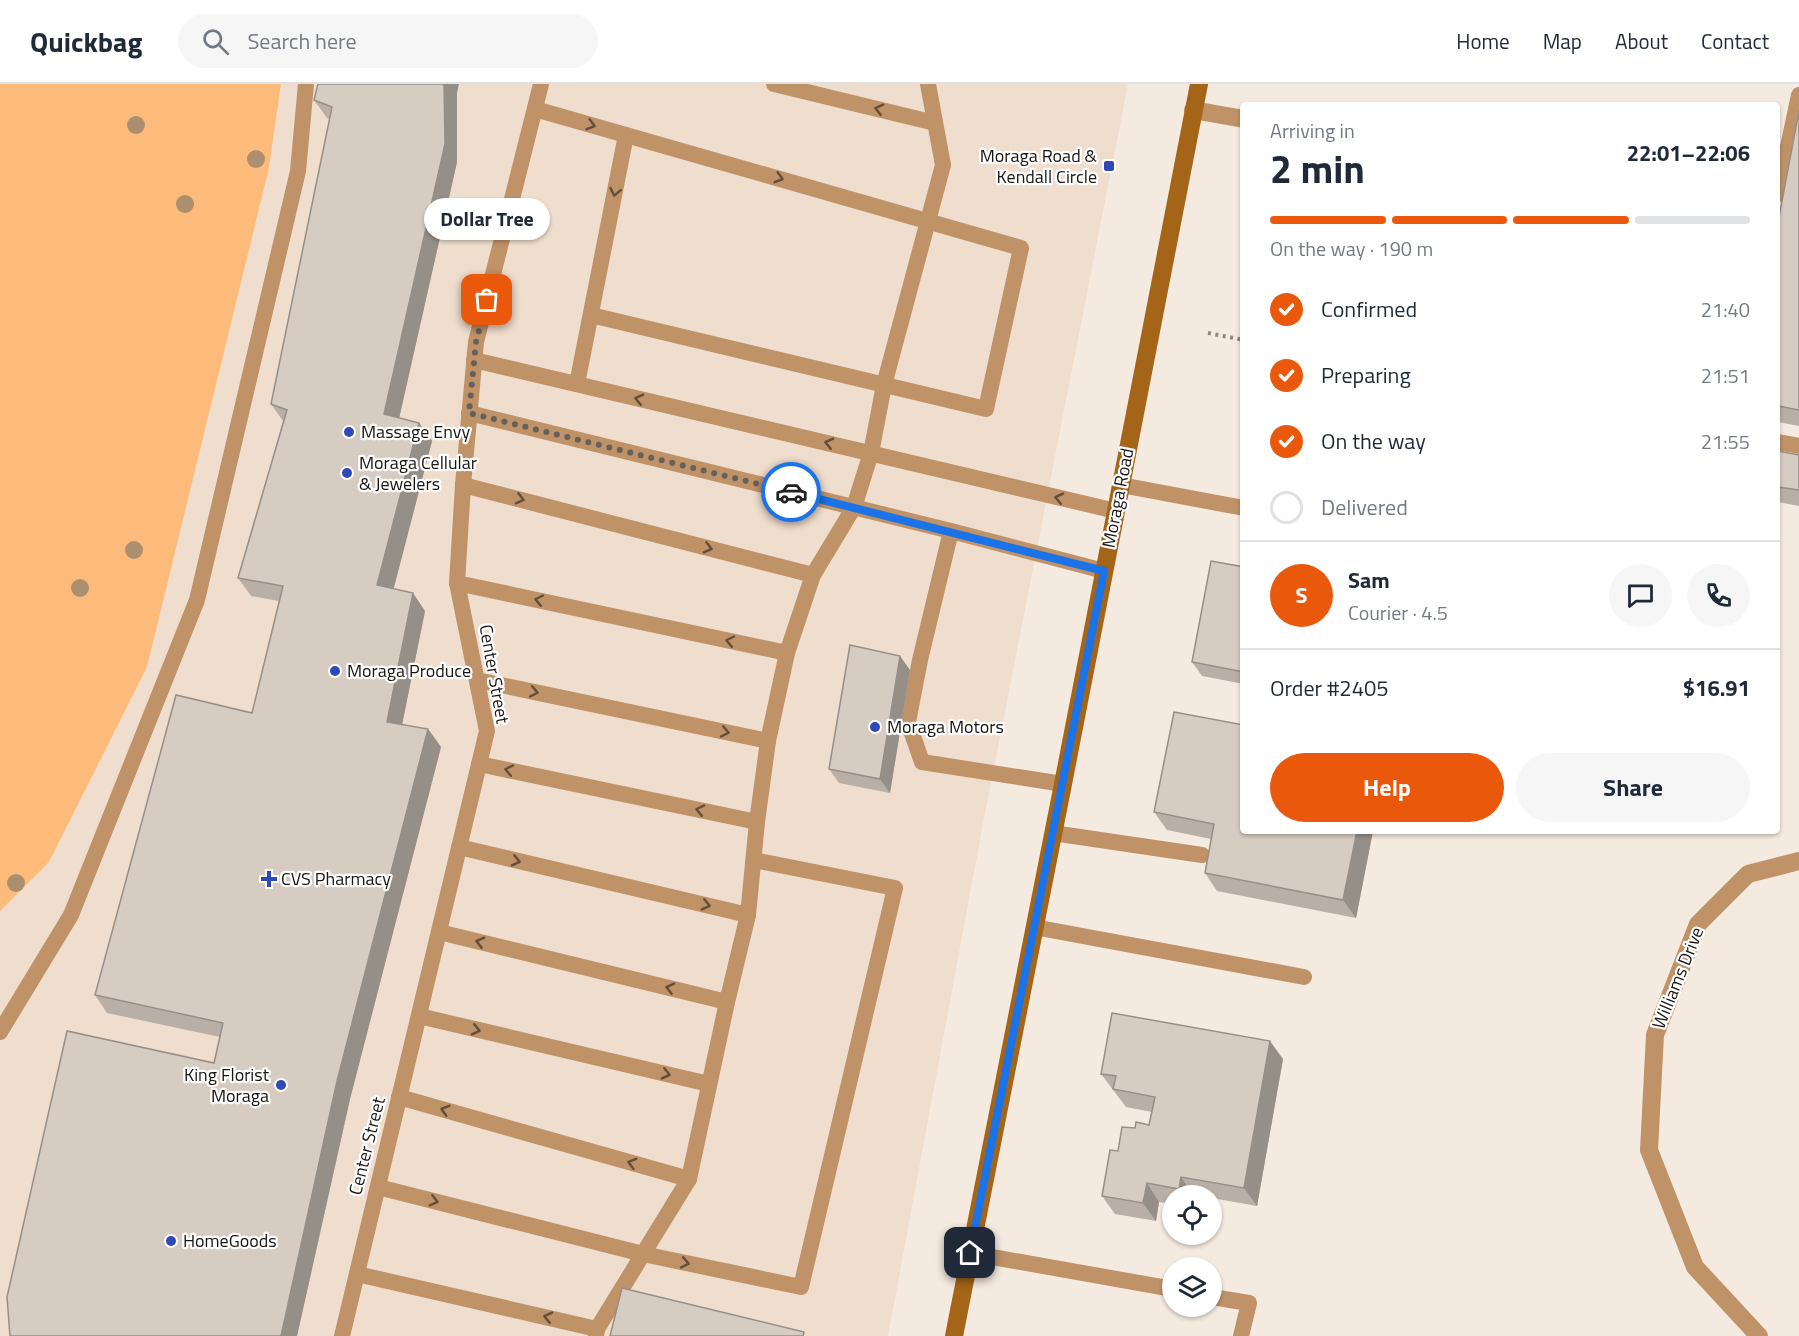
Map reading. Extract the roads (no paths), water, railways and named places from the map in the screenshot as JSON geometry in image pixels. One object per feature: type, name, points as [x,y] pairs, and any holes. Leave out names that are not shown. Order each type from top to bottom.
[{"type":"main road","name":"Moraga Road","points":[[954,1336],[1064,784],[1199,84]]},
{"type":"street","points":[[1193,110],[1240,118]]},
{"type":"street","name":"Williams Drive","points":[[1759,1336],[1695,1267],[1649,1150],[1655,1035],[1698,924],[1748,874],[1799,861]]},
{"type":"lane","points":[[0,1032],[71,915],[197,600],[298,171],[306,84]]},
{"type":"lane","name":"Center Street","points":[[342,1336],[487,731],[457,583],[469,413],[476,342],[541,84]]},
{"type":"lane","points":[[774,84],[935,123]]},
{"type":"lane","points":[[357,1274],[596,1332],[689,1179],[748,915],[768,741],[787,653],[813,575],[854,507],[871,453],[884,386],[943,165],[928,84]]},
{"type":"lane","points":[[1780,185],[1799,95]]},
{"type":"lane","points":[[535,109],[1021,248],[986,409],[591,315]]},
{"type":"lane","points":[[577,384],[626,135]]},
{"type":"lane","points":[[474,360],[1116,512]]},
{"type":"lane","points":[[469,413],[951,531],[1104,571]]},
{"type":"lane","points":[[1780,442],[1799,446]]},
{"type":"lane","points":[[463,485],[813,575]]},
{"type":"lane","points":[[1121,485],[1240,507]]},
{"type":"lane","points":[[951,531],[920,660],[908,722],[922,762],[1064,784]]},
{"type":"lane","points":[[457,583],[787,653]]},
{"type":"lane","points":[[477,680],[768,741]]},
{"type":"lane","points":[[479,764],[757,822]]},
{"type":"lane","points":[[1053,833],[1202,855]]},
{"type":"lane","points":[[459,847],[748,915]]},
{"type":"lane","points":[[378,1187],[643,1254],[801,1287],[895,888],[754,860]]},
{"type":"lane","points":[[1034,927],[1304,977]]},
{"type":"lane","points":[[439,932],[727,1002]]},
{"type":"lane","points":[[419,1016],[709,1084]]},
{"type":"lane","points":[[399,1097],[689,1179]]},
{"type":"lane","points":[[970,1253],[1162,1288]]},
{"type":"lane","points":[[1222,1299],[1249,1303],[1242,1336]]},
{"type":"place","name":"Moraga Road & Kendall Circle","points":[[1109,166]]},
{"type":"place","name":"Dollar Tree","points":[[487,300]]},
{"type":"place","name":"Massage Envy","points":[[349,432]]},
{"type":"place","name":"Moraga Cellular & Jewelers","points":[[347,473]]},
{"type":"place","name":"Moraga Produce","points":[[335,671]]},
{"type":"place","name":"Moraga Motors","points":[[875,727]]},
{"type":"place","name":"CVS Pharmacy","points":[[269,879]]},
{"type":"place","name":"King Florist Moraga","points":[[281,1085]]},
{"type":"place","name":"HomeGoods","points":[[171,1241]]}]
